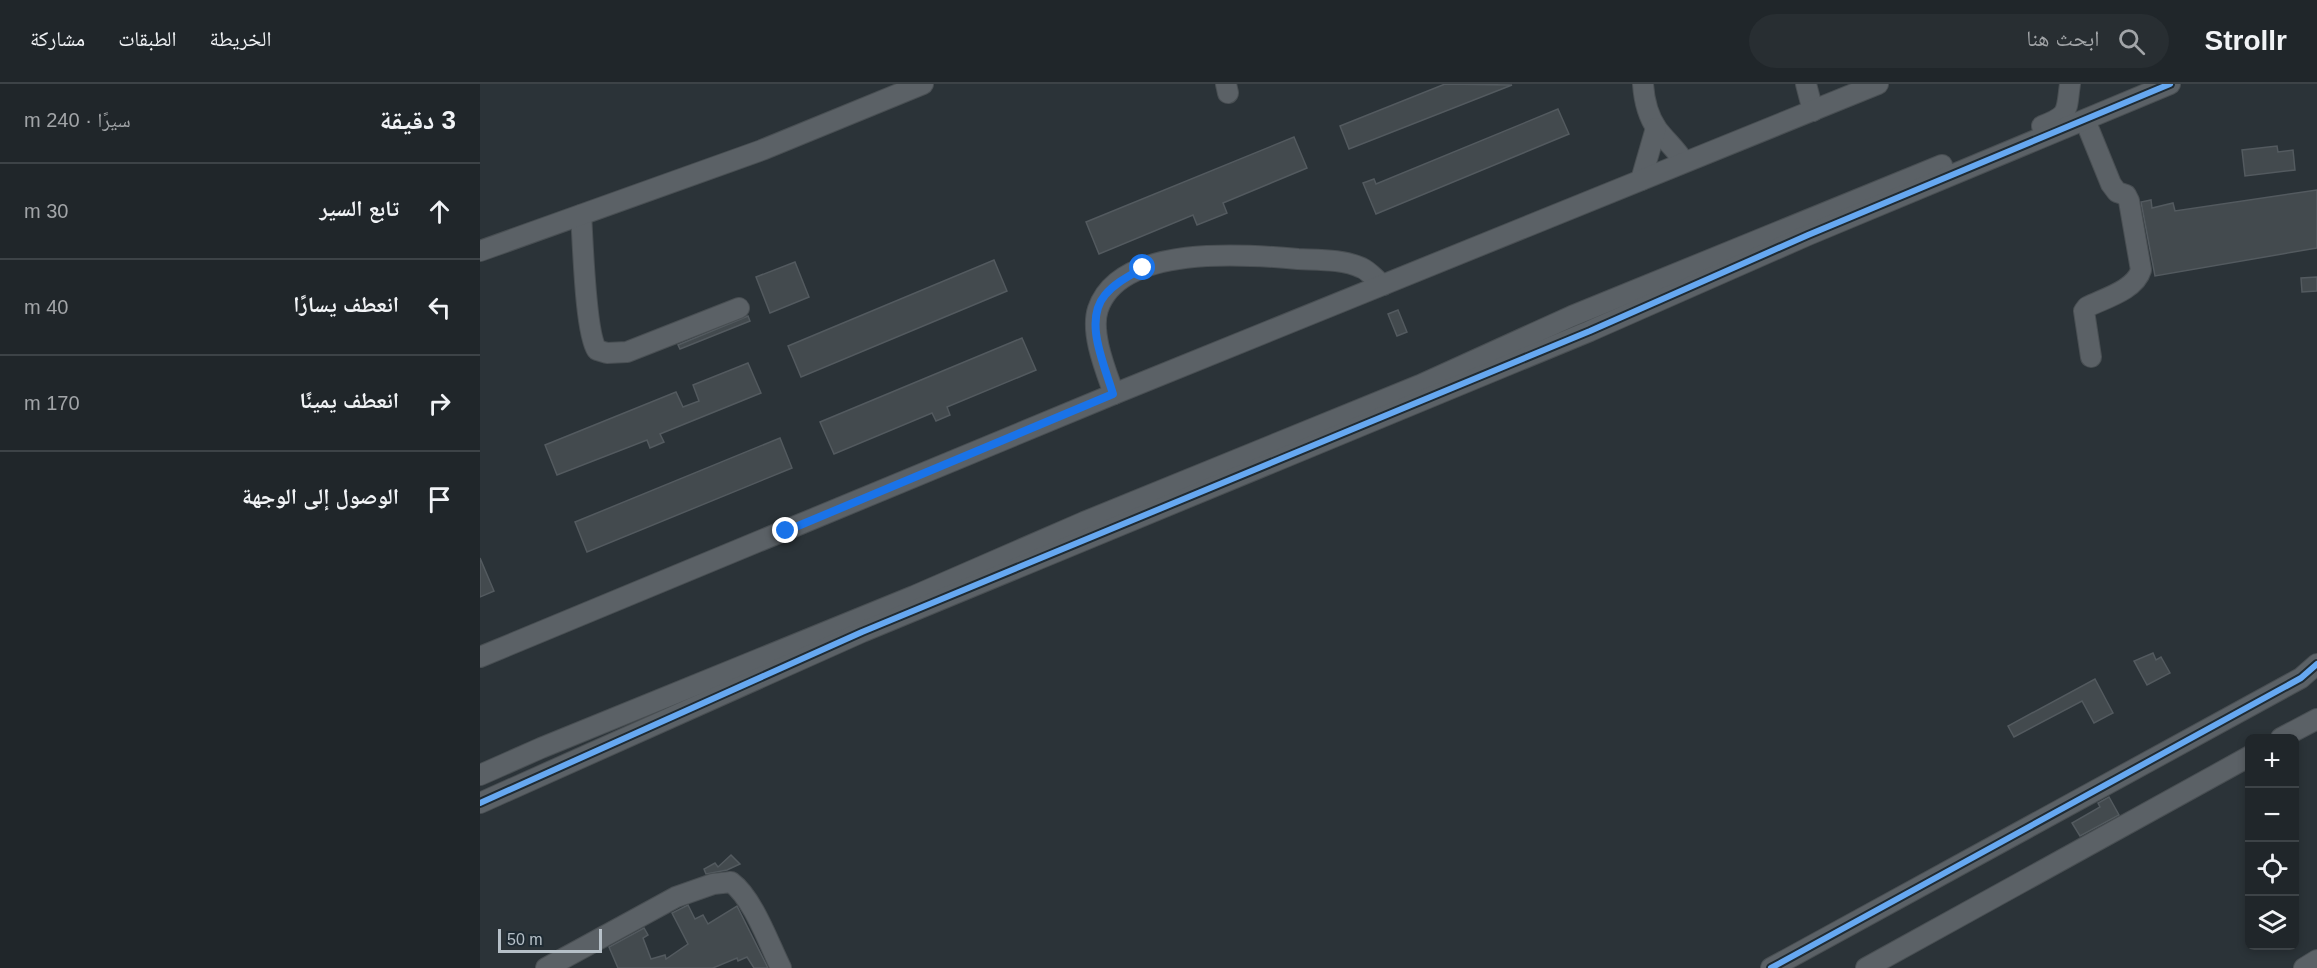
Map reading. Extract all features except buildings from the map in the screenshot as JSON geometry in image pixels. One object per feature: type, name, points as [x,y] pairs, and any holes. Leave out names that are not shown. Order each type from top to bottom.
[{"type":"street","points":[[480,251],[762,150],[922,84]]},
{"type":"street","points":[[1643,84],[1645,102],[1656,128],[1675,148],[1684,162]]},
{"type":"street","points":[[1806,84],[1813,111]]},
{"type":"street","points":[[480,657],[1113,394],[1878,84]]},
{"type":"street","points":[[480,776],[541,748],[914,596],[1084,522],[1420,385],[1572,316],[1756,239],[2060,119],[2066,112],[2070,84]]},
{"type":"street","points":[[480,803],[862,632],[1590,331],[1808,235],[2170,84]]},
{"type":"street","points":[[2085,120],[2111,184],[2117,192],[2126,195],[2129,201],[2141,270],[2138,278],[2128,286],[2087,307],[2084,311],[2091,357]]},
{"type":"street","points":[[1641,180],[1656,128]]},
{"type":"street","points":[[581,215],[590,321],[597,350],[607,353],[627,352],[738,308]]},
{"type":"street","points":[[1113,394],[1096,329],[1097,311],[1103,297],[1118,282],[1143,268],[1201,255],[1277,257],[1345,263],[1363,268],[1383,285]]},
{"type":"street","points":[[1771,968],[2301,678],[2317,664]]},
{"type":"street","points":[[2289,734],[2317,719]]},
{"type":"street","points":[[1866,968],[2245,759]]},
{"type":"street","points":[[546,968],[676,897],[713,884],[731,882],[749,904],[781,968]]},
{"type":"street","points":[[2304,968],[2317,960]]},
{"type":"cycle path","points":[[480,803],[862,632],[1590,331],[1808,235],[2170,84]]},
{"type":"cycle path","points":[[1771,968],[2301,678],[2317,664]]},
{"type":"route","points":[[786,531],[1113,394],[1096,329],[1097,311],[1103,297],[1118,282],[1143,268]]}]
